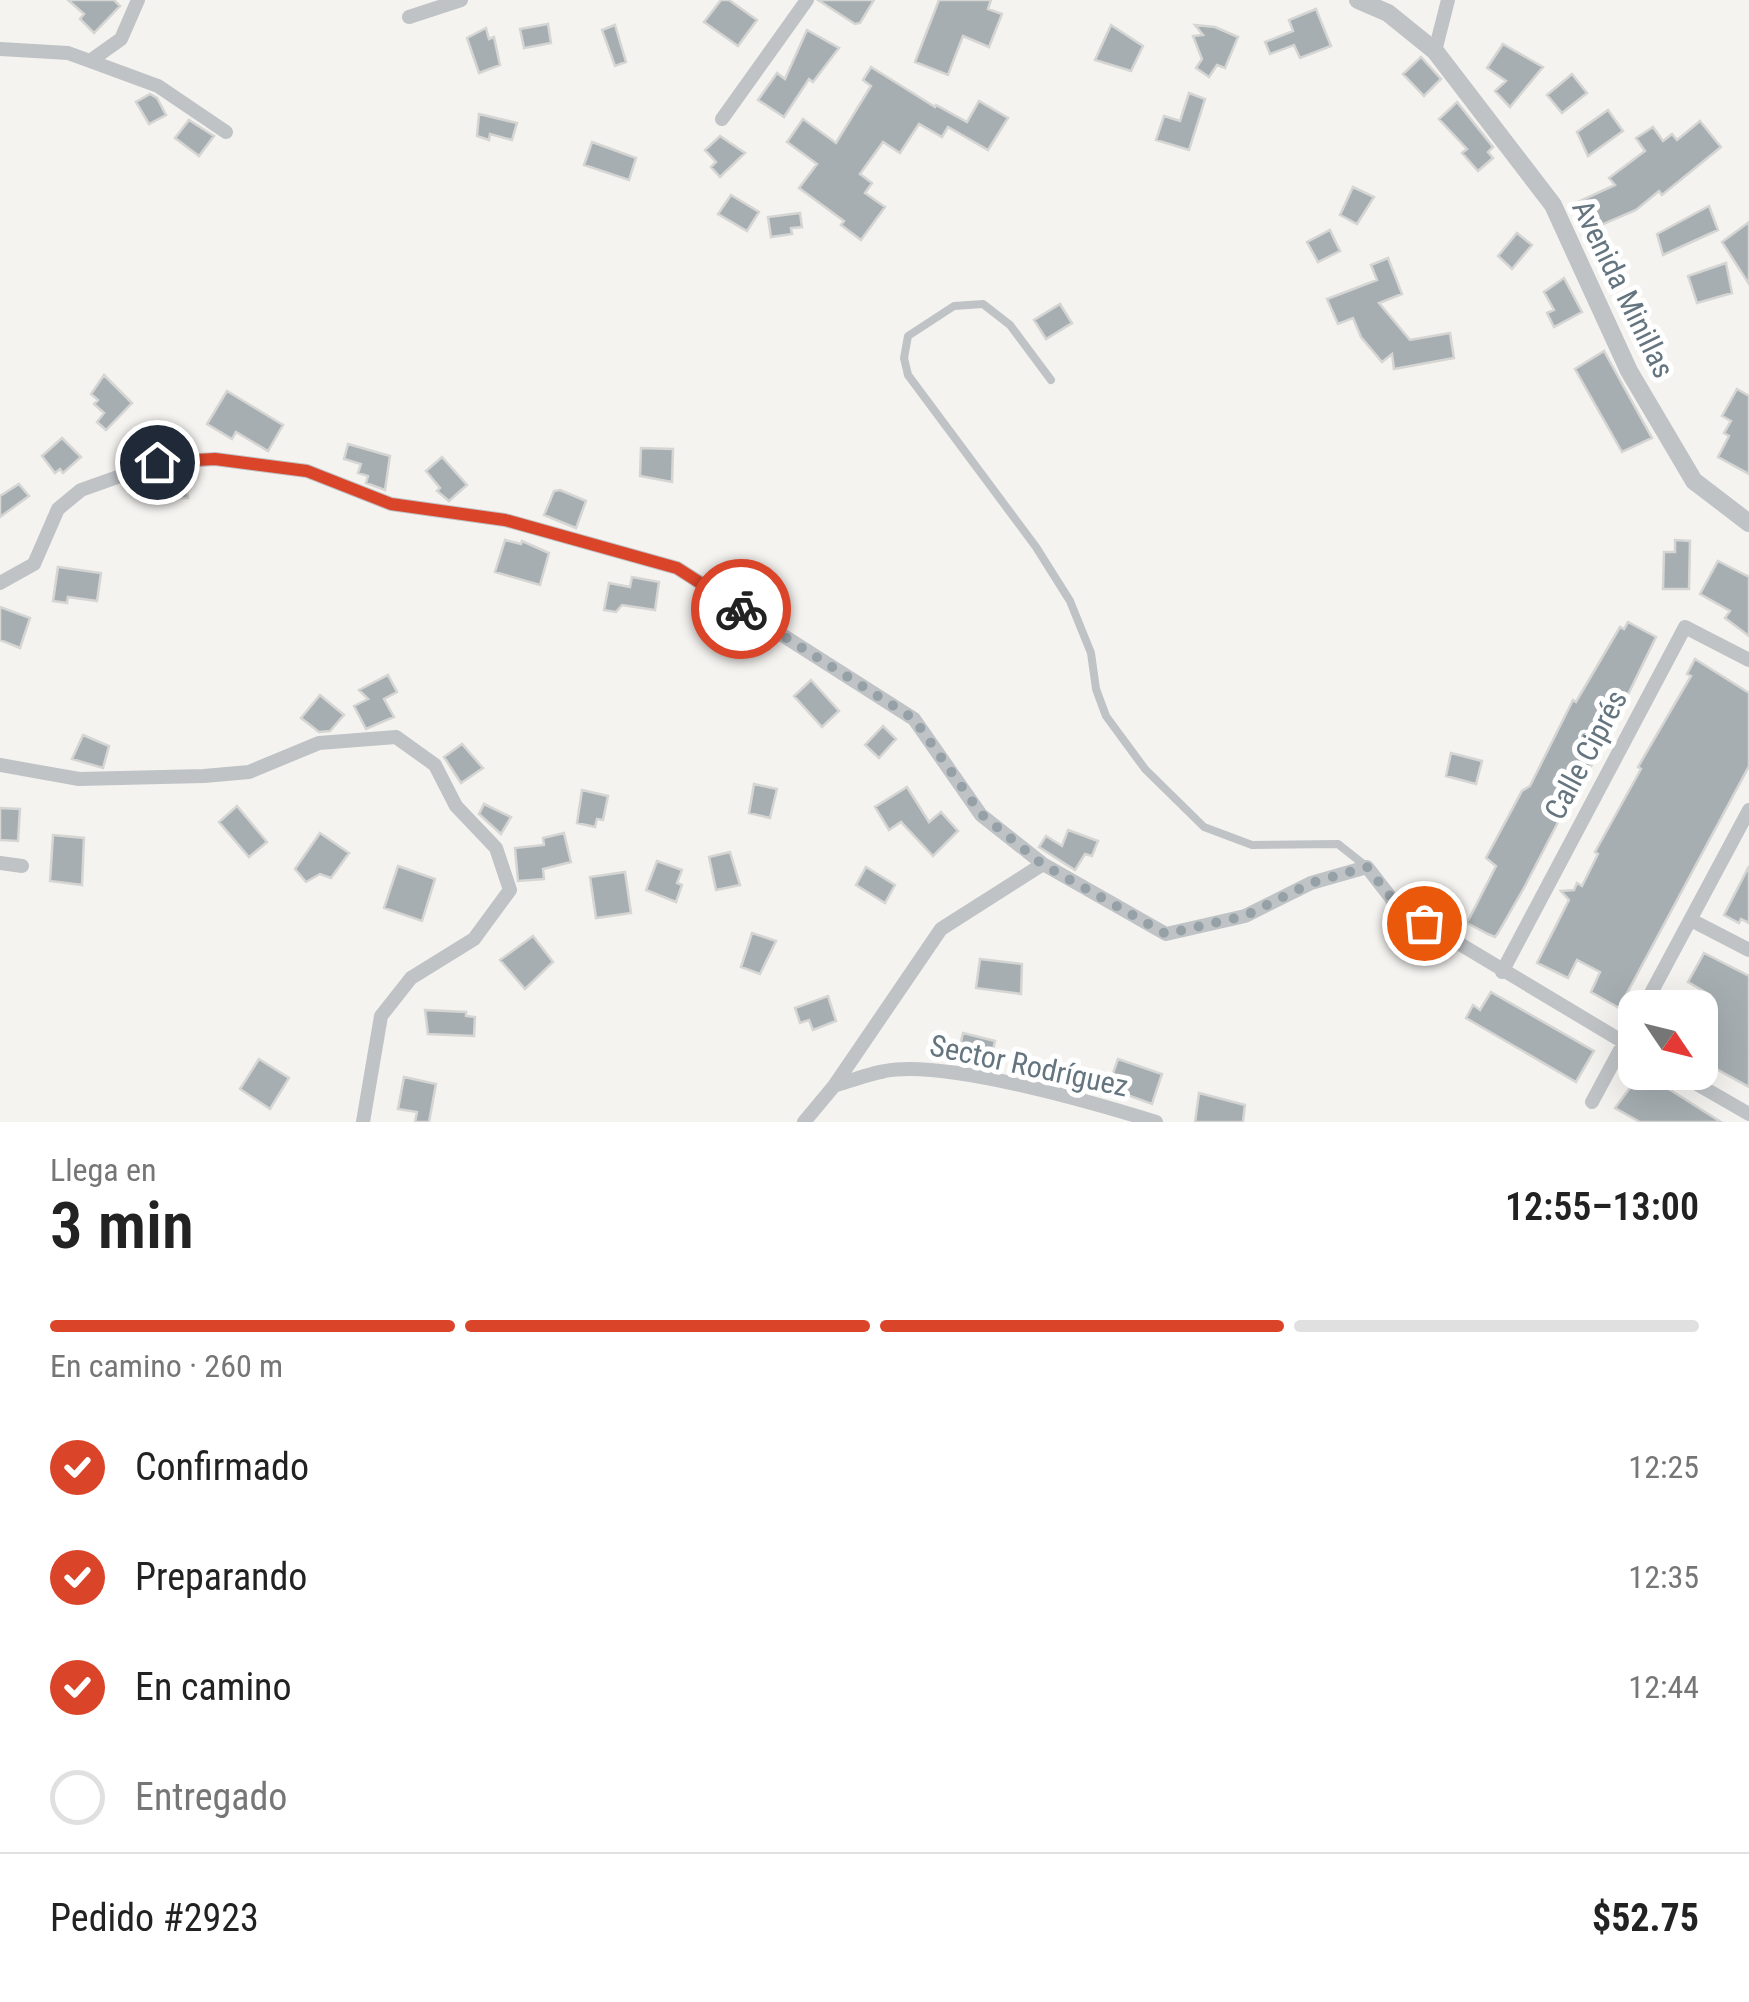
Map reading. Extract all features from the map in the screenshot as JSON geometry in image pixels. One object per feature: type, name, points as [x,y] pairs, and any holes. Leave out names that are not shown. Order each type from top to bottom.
[{"type":"street","points":[[90,61],[121,38],[138,0]]},
{"type":"street","points":[[409,16],[461,0]]},
{"type":"street","points":[[722,119],[807,0]]},
{"type":"street","name":"Avenida Minillas","points":[[1358,0],[1388,13],[1435,51],[1553,205],[1630,372],[1694,481],[1749,523]]},
{"type":"street","points":[[1435,51],[1448,0]]},
{"type":"street","points":[[0,48],[68,54],[158,86],[226,132]]},
{"type":"street","points":[[0,583],[34,564],[58,508],[81,490],[157,462],[215,459],[307,471],[391,504],[524,526],[677,568],[914,719],[981,814],[1042,864],[1166,934],[1245,916],[1311,883],[1367,867],[1398,906],[1618,1040]]},
{"type":"street","name":"Calle Ciprés","points":[[1502,972],[1685,627],[1749,660]]},
{"type":"street","points":[[0,765],[79,779],[204,776],[249,772],[319,743],[396,737],[435,765],[456,806],[496,848],[510,890],[474,939],[410,978],[381,1016],[363,1122]]},
{"type":"street","points":[[1653,990],[1749,810]]},
{"type":"street","points":[[0,863],[22,866]]},
{"type":"street","points":[[804,1122],[834,1086],[941,929],[1042,864]]},
{"type":"street","points":[[1690,920],[1749,950]]},
{"type":"street","points":[[1592,1102],[1618,1063]]},
{"type":"street","name":"Sector Rodríguez","points":[[834,1086],[887,1070],[936,1070],[1109,1107],[1156,1122]]},
{"type":"street","points":[[1707,1090],[1749,1114]]},
{"type":"lane","points":[[1052,380],[1010,326],[983,304],[954,306],[908,336],[904,358],[908,375],[1036,547],[1070,600],[1091,653],[1096,689],[1106,716],[1145,769],[1204,827],[1252,845],[1338,844],[1367,867]]},
{"type":"building","points":[[68,0],[114,0],[120,6],[94,33],[80,19],[84,14]]},
{"type":"building","points":[[721,0],[729,0],[757,20],[738,46],[704,22]]},
{"type":"building","points":[[818,0],[874,0],[860,23],[855,24]]},
{"type":"building","points":[[939,0],[991,0],[988,9],[1002,14],[989,47],[963,36],[948,75],[915,62]]},
{"type":"building","points":[[1316,9],[1331,46],[1300,58],[1294,45],[1270,54],[1265,42],[1293,31],[1289,20]]},
{"type":"building","points":[[548,24],[551,43],[524,48],[520,29]]},
{"type":"building","points":[[615,25],[626,62],[615,66],[602,30]]},
{"type":"building","points":[[1111,25],[1143,46],[1131,71],[1095,60]]},
{"type":"building","points":[[1195,25],[1215,27],[1238,37],[1225,68],[1217,65],[1209,77],[1196,68],[1202,59],[1193,36],[1203,35]]},
{"type":"building","points":[[486,28],[489,39],[494,37],[500,65],[479,73],[467,38]]},
{"type":"building","points":[[807,30],[839,48],[813,82],[809,79],[784,117],[758,100],[777,73],[785,79]]},
{"type":"building","points":[[1503,44],[1543,67],[1510,107],[1495,91],[1506,81],[1487,68]]},
{"type":"building","points":[[1421,57],[1441,79],[1424,96],[1403,74]]},
{"type":"building","points":[[871,67],[967,122],[979,101],[1008,118],[988,150],[948,127],[942,137],[919,124],[900,153],[883,142],[860,174],[872,183],[865,193],[885,207],[861,240],[841,225],[844,221],[799,188],[817,164],[787,142],[803,119],[836,143],[871,86],[863,80]]},
{"type":"building","points":[[1572,74],[1587,93],[1562,113],[1547,95]]},
{"type":"building","points":[[1189,93],[1205,99],[1189,150],[1156,140],[1164,116],[1180,121]]},
{"type":"building","points":[[150,94],[157,98],[166,115],[149,124],[136,102]]},
{"type":"building","points":[[1457,102],[1493,147],[1488,152],[1493,158],[1478,171],[1462,153],[1467,149],[1439,119]]},
{"type":"building","points":[[1608,110],[1623,131],[1588,156],[1577,132]]},
{"type":"building","points":[[479,114],[517,123],[512,140],[490,134],[489,140],[477,136]]},
{"type":"building","points":[[189,120],[214,136],[199,156],[175,138]]},
{"type":"building","points":[[1700,121],[1721,147],[1662,195],[1659,191],[1636,210],[1585,232],[1571,205],[1615,185],[1609,178],[1645,151],[1636,138],[1653,127],[1663,141],[1672,134],[1677,140]]},
{"type":"building","points":[[720,136],[745,153],[720,177],[711,167],[716,162],[705,150]]},
{"type":"building","points":[[592,142],[636,158],[629,180],[584,165]]},
{"type":"building","points":[[1353,187],[1374,197],[1357,224],[1340,215]]},
{"type":"building","points":[[731,195],[759,212],[747,231],[718,214]]},
{"type":"building","points":[[1709,206],[1718,230],[1663,255],[1657,234]]},
{"type":"building","points":[[800,213],[802,227],[791,228],[792,234],[771,237],[768,217]]},
{"type":"building","points":[[1749,222],[1749,284],[1722,242]]},
{"type":"building","points":[[1330,230],[1340,251],[1318,262],[1307,242]]},
{"type":"building","points":[[1517,233],[1532,245],[1512,269],[1498,256]]},
{"type":"building","points":[[1388,258],[1402,294],[1379,303],[1410,340],[1450,333],[1454,358],[1394,369],[1392,354],[1382,362],[1361,337],[1353,318],[1338,324],[1327,299],[1377,280],[1371,265]]},
{"type":"building","points":[[1726,263],[1732,293],[1697,303],[1688,276]]},
{"type":"building","points":[[1564,278],[1582,312],[1554,327],[1547,313],[1554,310],[1544,292]]},
{"type":"building","points":[[1060,304],[1072,323],[1046,339],[1034,320]]},
{"type":"building","points":[[1604,351],[1652,438],[1622,452],[1575,369]]},
{"type":"building","points":[[104,375],[132,403],[106,430],[97,422],[104,413],[94,404],[98,400],[91,394]]},
{"type":"building","points":[[1737,389],[1749,396],[1749,474],[1718,457],[1729,436],[1724,433],[1731,421],[1722,416]]},
{"type":"building","points":[[227,391],[283,425],[268,451],[236,432],[232,439],[207,424]]},
{"type":"building","points":[[62,438],[81,457],[63,473],[60,469],[55,473],[42,456]]},
{"type":"building","points":[[348,444],[390,456],[385,490],[366,483],[368,476],[358,473],[361,464],[344,459]]},
{"type":"building","points":[[641,448],[673,449],[672,482],[640,476]]},
{"type":"building","points":[[442,457],[467,485],[449,501],[437,491],[440,488],[426,471]]},
{"type":"building","points":[[186,472],[188,498],[159,498],[159,474]]},
{"type":"building","points":[[19,484],[29,496],[0,517],[0,496]]},
{"type":"building","points":[[554,491],[586,501],[576,528],[544,515]]},
{"type":"building","points":[[505,540],[521,544],[522,541],[549,553],[540,585],[495,572]]},
{"type":"building","points":[[1675,540],[1690,541],[1689,589],[1663,589],[1664,552],[1675,552]]},
{"type":"building","points":[[1718,561],[1749,577],[1749,636],[1725,618],[1730,611],[1700,594]]},
{"type":"building","points":[[58,567],[101,573],[97,601],[68,597],[67,603],[53,601]]},
{"type":"building","points":[[632,577],[659,582],[655,610],[622,605],[616,612],[604,610],[609,583],[630,587]]},
{"type":"building","points":[[0,607],[30,618],[20,648],[0,640]]},
{"type":"building","points":[[1628,622],[1656,637],[1600,752],[1570,799],[1525,886],[1495,937],[1488,934],[1467,923],[1496,866],[1486,858],[1522,791],[1530,786],[1573,700],[1576,702],[1620,627],[1624,629]]},
{"type":"building","points":[[1695,659],[1749,693],[1749,766],[1629,990],[1618,990],[1618,1007],[1591,992],[1600,972],[1577,960],[1568,978],[1537,963],[1569,900],[1561,891],[1574,890],[1577,883],[1582,886],[1598,854],[1595,852],[1641,769],[1638,767],[1691,676],[1687,674]]},
{"type":"building","points":[[388,675],[397,692],[384,699],[394,717],[366,729],[354,706],[368,699],[359,690]]},
{"type":"building","points":[[811,680],[839,711],[822,727],[794,696]]},
{"type":"building","points":[[320,695],[344,715],[330,731],[319,732],[301,718]]},
{"type":"building","points":[[883,726],[896,739],[879,758],[865,745]]},
{"type":"building","points":[[83,735],[109,746],[103,768],[72,759]]},
{"type":"building","points":[[462,744],[483,768],[461,783],[444,757]]},
{"type":"building","points":[[1451,753],[1482,761],[1476,784],[1446,776]]},
{"type":"building","points":[[754,784],[777,789],[770,818],[749,813]]},
{"type":"building","points":[[907,787],[929,822],[941,812],[958,831],[933,856],[901,822],[889,830],[875,807]]},
{"type":"building","points":[[582,790],[608,796],[603,820],[597,819],[595,827],[577,823]]},
{"type":"building","points":[[484,804],[511,817],[501,834],[479,814]]},
{"type":"building","points":[[237,806],[267,842],[249,857],[219,822]]},
{"type":"building","points":[[0,808],[20,809],[18,841],[0,840]]},
{"type":"building","points":[[1068,830],[1098,841],[1092,856],[1085,854],[1075,870],[1039,847],[1046,836],[1062,846]]},
{"type":"building","points":[[320,833],[349,853],[331,878],[320,874],[306,882],[295,869]]},
{"type":"building","points":[[564,833],[571,862],[543,869],[544,879],[518,881],[515,848],[544,845],[543,838]]},
{"type":"building","points":[[53,835],[84,838],[82,885],[50,881]]},
{"type":"building","points":[[730,852],[740,885],[716,890],[709,857]]},
{"type":"building","points":[[657,861],[682,870],[676,902],[646,890]]},
{"type":"building","points":[[398,866],[435,879],[422,921],[384,908]]},
{"type":"building","points":[[1749,866],[1749,923],[1741,919],[1739,923],[1724,915]]},
{"type":"building","points":[[866,867],[895,885],[885,903],[856,885]]},
{"type":"building","points":[[625,872],[631,913],[596,918],[590,877]]},
{"type":"building","points":[[752,933],[776,941],[760,974],[741,967]]},
{"type":"building","points":[[533,936],[553,962],[525,989],[500,960]]},
{"type":"building","points":[[1704,953],[1749,976],[1749,1087],[1718,1070],[1718,990],[1702,990],[1688,982]]},
{"type":"building","points":[[980,959],[1022,964],[1021,994],[976,988]]},
{"type":"building","points":[[1491,992],[1594,1051],[1576,1082],[1466,1018],[1473,1005],[1480,1010]]},
{"type":"building","points":[[828,996],[836,1021],[813,1030],[809,1020],[800,1023],[795,1008]]},
{"type":"building","points":[[425,1010],[466,1012],[466,1016],[475,1017],[474,1036],[428,1034]]},
{"type":"building","points":[[963,1033],[995,1041],[989,1068],[956,1062]]},
{"type":"building","points":[[259,1059],[289,1078],[270,1109],[240,1089]]},
{"type":"building","points":[[1118,1059],[1162,1074],[1152,1104],[1119,1092],[1123,1080],[1113,1073]]},
{"type":"building","points":[[404,1077],[436,1084],[429,1122],[415,1122],[417,1112],[398,1109]]},
{"type":"building","points":[[1628,1090],[1670,1090],[1721,1122],[1640,1122],[1615,1108]]},
{"type":"building","points":[[1199,1093],[1245,1105],[1243,1122],[1195,1122]]},
{"type":"way so far","points":[[741,609],[914,719],[981,814],[1042,864],[1166,934],[1245,916],[1311,883],[1367,867],[1398,906],[1424,923]]},
{"type":"route","points":[[157,462],[215,459],[307,471],[391,504],[505,520],[677,568],[741,609]]}]
